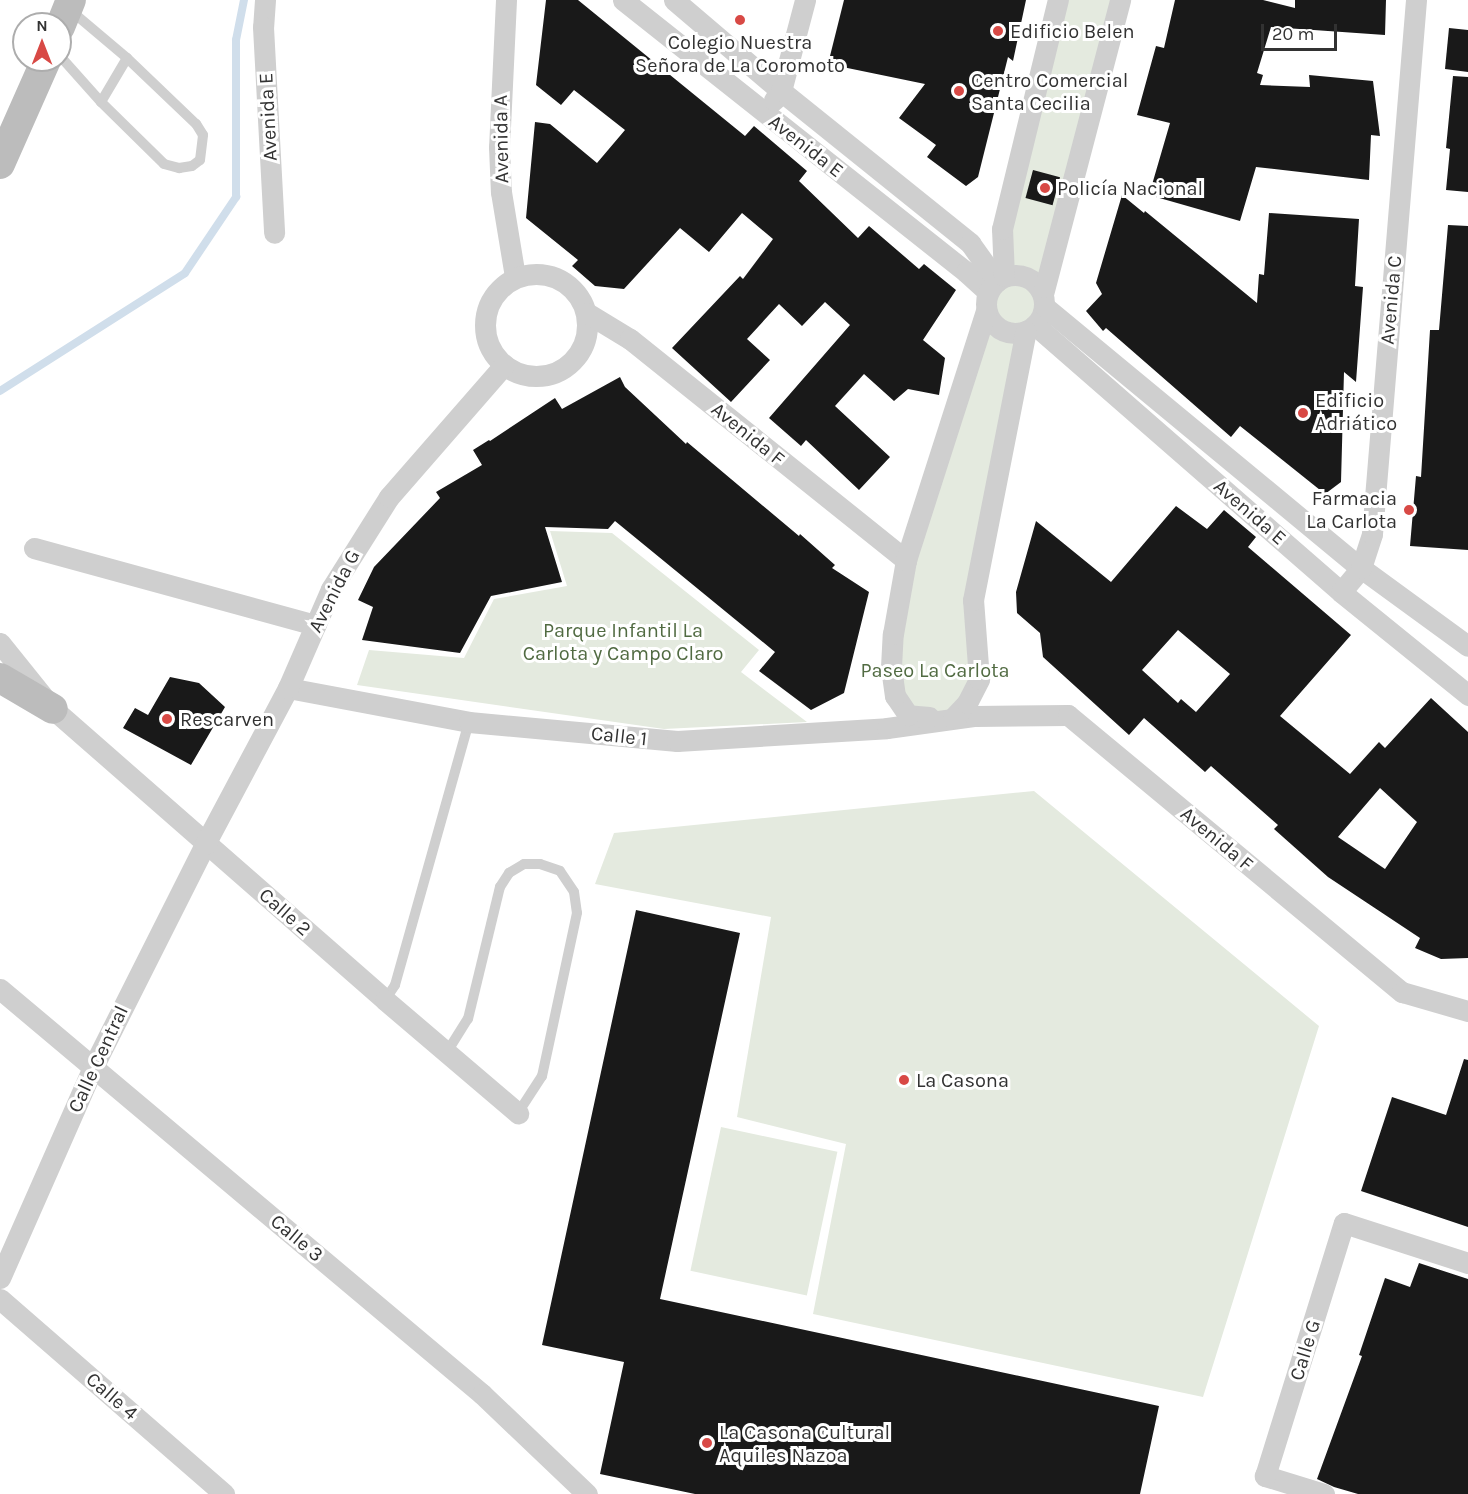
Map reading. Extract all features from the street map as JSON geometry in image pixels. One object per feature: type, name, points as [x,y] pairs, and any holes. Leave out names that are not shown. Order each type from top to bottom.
[{"type":"main road","points":[[0,164],[41,72]]},
{"type":"main road","points":[[0,678],[53,709]]},
{"type":"street","name":"Avenida E","points":[[265,0],[263,27],[274,233]]},
{"type":"street","name":"Avenida A","points":[[506,0],[499,147],[501,192],[515,277]]},
{"type":"street","name":"Avenida E","points":[[623,0],[966,272],[994,290]]},
{"type":"street","name":"Avenida E","points":[[674,0],[781,91],[970,243],[994,290]]},
{"type":"street","points":[[764,112],[781,91],[805,0]]},
{"type":"street","points":[[1031,328],[1005,331],[992,322],[994,290],[1002,229],[1058,0]]},
{"type":"street","points":[[1044,300],[1036,282],[1024,276],[994,290],[906,560],[891,651],[895,696],[908,715],[953,718],[967,703],[979,679],[973,600],[1031,328],[1044,300],[1120,0]]},
{"type":"street","name":"Avenida C","points":[[1341,591],[1361,568],[1372,534],[1416,0]]},
{"type":"street","points":[[537,274],[560,279],[572,287],[581,299],[587,314],[588,329],[584,344],[575,358],[564,368],[549,374],[533,376],[518,373],[504,365],[490,350],[485,331],[485,312],[496,291],[515,277],[537,274]]},
{"type":"street","name":"Avenida E","points":[[1044,300],[1361,568],[1468,646]]},
{"type":"street","name":"Avenida F","points":[[587,314],[630,339],[906,560]]},
{"type":"street","name":"Avenida E","points":[[1031,328],[1341,591],[1468,695]]},
{"type":"street","name":"Avenida G","points":[[205,844],[288,688],[331,589],[389,497],[504,365]]},
{"type":"street","points":[[34,548],[316,625]]},
{"type":"street","name":"Calle 2","points":[[0,643],[53,709],[205,844],[518,1113]]},
{"type":"street","name":"Calle 1","points":[[288,688],[469,722],[677,741],[887,728],[953,718]]},
{"type":"street","name":"Avenida F","points":[[953,718],[1068,715],[1402,992],[1468,1011]]},
{"type":"street","name":"Calle Central","points":[[0,1278],[93,1067],[205,844]]},
{"type":"street","name":"Calle 3","points":[[0,989],[482,1394],[587,1494]]},
{"type":"street","name":"Calle G","points":[[1324,1494],[1265,1476],[1344,1223],[1468,1263]]},
{"type":"street","name":"Calle 4","points":[[0,1299],[224,1494]]},
{"type":"lane","points":[[72,17],[127,58],[195,124],[203,135],[200,160],[192,166],[179,168],[164,164],[101,102],[72,69]]},
{"type":"lane","points":[[101,102],[127,58]]},
{"type":"lane","points":[[385,1000],[395,985],[469,722]]},
{"type":"lane","points":[[447,1052],[468,1019],[500,887],[510,873],[524,864],[540,864],[560,871],[574,892],[577,913],[542,1076],[518,1113]]},
{"type":"green space","name":"Paseo La Carlota","points":[[1058,0],[1120,0],[1037,323],[973,600],[979,656],[953,718],[908,715],[891,651],[1001,248]]},
{"type":"green space","name":"Parque Infantil La Carlota y Campo Claro","points":[[550,531],[612,533],[759,650],[741,672],[807,722],[664,729],[357,685],[369,650],[464,658],[494,599],[567,586]]},
{"type":"green space","points":[[1034,791],[1319,1026],[1203,1397],[813,1314],[846,1144],[737,1117],[771,917],[595,884],[614,833]]},
{"type":"green space","points":[[721,1127],[837,1152],[807,1296],[690,1271]]},
{"type":"building","points":[[546,0],[578,0],[745,136],[754,126],[807,171],[799,181],[858,238],[869,226],[919,269],[924,264],[956,290],[923,340],[945,358],[939,395],[908,389],[894,401],[864,374],[835,406],[890,457],[859,490],[806,440],[801,446],[769,418],[850,325],[825,302],[802,326],[779,304],[747,339],[770,360],[731,402],[672,348],[740,276],[743,279],[773,239],[742,213],[709,252],[680,228],[624,289],[595,286],[572,266],[578,260],[526,218],[535,122],[550,124],[597,163],[625,130],[574,90],[561,105],[536,85]]},
{"type":"building","points":[[844,0],[1026,0],[1013,61],[1008,57],[978,177],[966,186],[927,157],[936,145],[899,118],[925,84],[828,64]]},
{"type":"building","points":[[1175,0],[1263,0],[1295,8],[1295,0],[1386,0],[1385,35],[1271,27],[1257,73],[1263,75],[1260,85],[1310,87],[1309,75],[1373,81],[1380,136],[1371,135],[1369,180],[1256,167],[1240,221],[1149,195],[1170,123],[1137,115],[1156,46],[1164,48]]},
{"type":"building","points":[[1449,28],[1468,30],[1468,72],[1445,69]]},
{"type":"building","points":[[1453,76],[1468,77],[1468,192],[1446,190],[1450,149],[1446,148]]},
{"type":"building","name":"Policía Nacional","points":[[1033,170],[1060,177],[1053,205],[1025,198]]},
{"type":"building","points":[[1122,195],[1144,213],[1145,211],[1257,303],[1259,274],[1264,275],[1269,213],[1359,219],[1355,286],[1363,287],[1356,382],[1344,372],[1341,482],[1325,494],[1240,426],[1231,437],[1106,328],[1103,331],[1086,311],[1102,294],[1096,283]]},
{"type":"building","points":[[1448,225],[1468,226],[1468,550],[1410,546],[1416,476],[1421,477],[1430,330],[1439,330]]},
{"type":"building","points":[[620,377],[625,387],[686,444],[687,442],[799,536],[800,534],[835,565],[832,568],[869,592],[844,693],[811,710],[759,671],[775,652],[615,521],[608,529],[545,527],[562,582],[491,596],[460,653],[362,640],[373,607],[358,600],[374,567],[440,498],[436,492],[482,465],[473,450],[555,398],[562,409]]},
{"type":"building","points":[[1176,506],[1207,529],[1224,510],[1256,537],[1248,547],[1351,635],[1280,716],[1350,774],[1379,742],[1385,748],[1431,698],[1468,732],[1468,958],[1441,959],[1415,948],[1420,938],[1328,877],[1274,829],[1278,825],[1211,766],[1205,772],[1144,718],[1129,735],[1043,657],[1040,633],[1017,613],[1016,592],[1036,521],[1111,582]],"holes":[[[1178,630],[1230,674],[1196,712],[1181,699],[1178,703],[1142,670]],[[1380,788],[1417,822],[1385,869],[1338,837]]]},
{"type":"building","name":"Rescarven","points":[[170,677],[199,683],[225,707],[191,765],[123,728],[135,708],[148,715]]},
{"type":"building","points":[[636,910],[740,933],[660,1299],[1159,1406],[1140,1494],[695,1494],[600,1474],[624,1362],[542,1345]]},
{"type":"building","points":[[1464,1059],[1468,1060],[1468,1227],[1361,1191],[1392,1097],[1446,1115]]},
{"type":"building","points":[[1419,1263],[1468,1279],[1468,1494],[1358,1494],[1334,1487],[1317,1479],[1362,1356],[1359,1355],[1385,1278],[1410,1287]]},
{"type":"waterway","points":[[0,391],[185,273],[236,197],[236,40],[244,0]]},
{"type":"place","name":"Colegio Nuestra Señora de La Coromoto","points":[[740,20]]},
{"type":"place","name":"Edificio Belen","points":[[998,31]]},
{"type":"place","name":"Centro Comercial Santa Cecilia","points":[[959,91]]},
{"type":"place","name":"Policía Nacional","points":[[1045,188]]},
{"type":"place","name":"Edificio Adriático","points":[[1303,413]]},
{"type":"place","name":"Farmacia La Carlota","points":[[1409,510]]},
{"type":"place","name":"Rescarven","points":[[167,719]]},
{"type":"place","name":"La Casona","points":[[904,1080]]},
{"type":"place","name":"La Casona Cultural Aquiles Nazoa","points":[[707,1443]]}]
